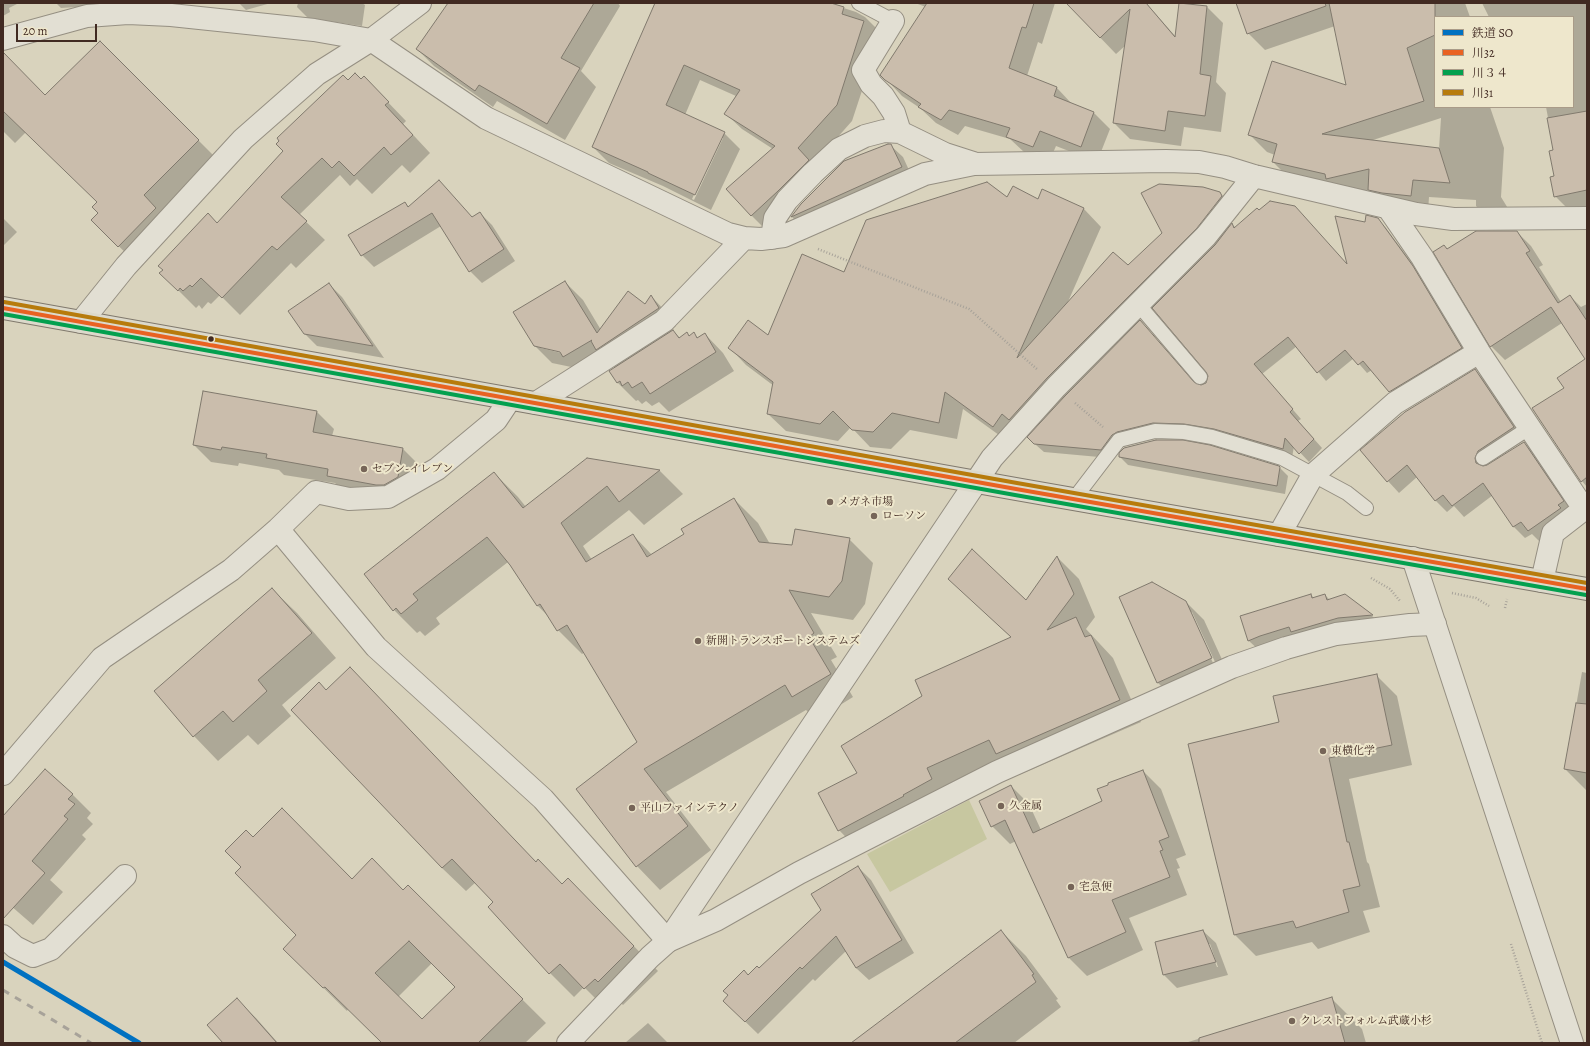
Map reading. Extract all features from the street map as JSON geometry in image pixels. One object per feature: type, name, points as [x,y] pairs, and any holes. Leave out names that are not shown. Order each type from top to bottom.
[{"type":"highway","points":[[3,308],[976,482],[1587,589]]},
{"type":"street","points":[[81,322],[126,266],[243,139],[317,74],[371,40],[420,3]]},
{"type":"street","points":[[3,39],[87,16],[128,13],[171,15],[314,30],[371,40],[486,118],[728,234],[744,238],[761,239],[778,237],[925,174],[974,164],[1166,161],[1198,162],[1302,186],[1389,209],[1416,214],[1452,219],[1587,218]]},
{"type":"street","points":[[893,21],[863,70],[870,84],[883,96],[894,112],[900,132]]},
{"type":"street","points":[[778,237],[775,218],[787,200],[839,149],[865,136],[884,131],[900,132],[945,154],[974,164]]},
{"type":"street","points":[[568,1043],[650,956],[668,940],[992,458],[1056,386],[1206,236],[1254,176]]},
{"type":"street","points":[[1389,209],[1422,257],[1479,352],[1529,428],[1585,508],[1553,533],[1542,581]]},
{"type":"street","points":[[536,403],[664,321],[744,238]]},
{"type":"street","points":[[1279,535],[1313,475],[1394,403],[1479,352]]},
{"type":"street","points":[[3,774],[102,658],[231,570],[278,529],[316,492],[349,499],[388,497],[437,470],[496,420],[510,398]]},
{"type":"street","points":[[278,529],[376,647],[543,800],[668,940]]},
{"type":"street","points":[[1413,558],[1572,1043]]},
{"type":"street","points":[[668,940],[716,920],[799,872],[997,772],[1232,667],[1286,648],[1336,634],[1410,625],[1435,624]]},
{"type":"street","points":[[3,936],[16,948],[33,956],[51,949],[125,876]]},
{"type":"lane","points":[[859,3],[893,21]]},
{"type":"lane","points":[[1138,304],[1200,377]]},
{"type":"lane","points":[[1483,458],[1529,428]]},
{"type":"lane","points":[[1074,499],[1119,440],[1155,431],[1184,432],[1212,437],[1282,458],[1347,493],[1366,508]]},
{"type":"path","points":[[778,237],[969,309],[1119,440]]},
{"type":"path","points":[[1509,937],[1542,1043]]},
{"type":"green space","points":[[969,800],[987,839],[890,892],[867,854]]},
{"type":"building","points":[[448,3],[594,3],[561,58],[580,68],[547,124],[479,85],[475,91],[416,49]]},
{"type":"building","points":[[655,3],[831,3],[844,7],[842,14],[864,21],[837,105],[798,148],[809,160],[751,216],[726,189],[775,146],[724,114],[740,90],[684,65],[666,105],[725,132],[695,195],[592,147]]},
{"type":"building","points":[[927,3],[1034,3],[1026,28],[1022,27],[1009,68],[1057,87],[1054,96],[1094,112],[1081,147],[1040,131],[1033,147],[1006,137],[1010,128],[949,110],[941,120],[918,107],[921,104],[885,80],[880,75]]},
{"type":"building","points":[[1066,3],[1146,3],[1175,37],[1179,3],[1207,6],[1200,74],[1211,76],[1205,116],[1168,111],[1165,131],[1113,123],[1130,9],[1100,38]]},
{"type":"building","points":[[1236,3],[1325,3],[1326,6],[1247,34]]},
{"type":"building","points":[[1329,3],[1435,3],[1434,35],[1407,48],[1424,101],[1322,134],[1439,148],[1450,183],[1413,180],[1411,196],[1368,190],[1369,169],[1326,179],[1325,174],[1272,162],[1277,144],[1248,135],[1272,61],[1346,85]]},
{"type":"building","points":[[100,41],[199,140],[144,195],[156,208],[118,247],[91,220],[98,213],[92,207],[97,202],[3,111],[3,52],[45,95]]},
{"type":"building","points":[[355,73],[361,79],[364,76],[389,102],[385,105],[413,135],[391,155],[384,147],[354,176],[339,161],[332,168],[322,158],[281,197],[307,221],[277,250],[272,246],[222,298],[201,278],[192,287],[190,285],[183,291],[180,288],[178,291],[159,273],[163,270],[158,266],[208,213],[217,223],[283,151],[276,144],[279,141],[277,138],[343,75],[348,80]]},
{"type":"building","points":[[1587,111],[1587,190],[1554,197],[1550,177],[1554,176],[1549,151],[1553,150],[1547,118]]},
{"type":"building","points":[[891,144],[902,167],[791,217],[801,204],[844,161]]},
{"type":"building","points":[[439,180],[472,217],[480,212],[504,249],[469,272],[432,213],[361,256],[348,235],[405,202],[408,207]]},
{"type":"building","points":[[987,182],[1007,197],[1013,186],[1038,199],[1042,189],[1084,208],[1017,358],[1113,252],[1128,265],[1162,233],[1141,193],[1159,184],[1203,187],[1220,192],[1222,196],[1197,228],[1047,378],[1009,420],[1002,414],[993,427],[945,392],[939,423],[892,413],[873,432],[852,430],[833,411],[820,424],[767,414],[773,382],[728,348],[748,320],[768,335],[802,254],[844,272],[866,220]]},
{"type":"building","points":[[1270,201],[1295,206],[1347,264],[1335,216],[1365,222],[1366,215],[1378,218],[1413,266],[1462,348],[1389,392],[1363,361],[1358,365],[1345,350],[1317,373],[1288,337],[1254,364],[1293,409],[1290,412],[1314,439],[1299,454],[1285,438],[1283,449],[1214,429],[1184,424],[1153,423],[1117,432],[1112,435],[1101,450],[1034,444],[1027,437],[1140,320],[1194,382],[1201,385],[1206,383],[1208,376],[1206,372],[1152,308],[1215,245],[1232,223],[1234,228],[1257,208],[1259,210]]},
{"type":"building","points":[[1476,231],[1517,231],[1530,251],[1526,253],[1558,303],[1570,295],[1587,321],[1587,477],[1581,482],[1532,408],[1564,388],[1557,378],[1585,359],[1551,307],[1490,347],[1433,252],[1444,245],[1447,249]]},
{"type":"building","points":[[565,281],[597,333],[628,291],[645,304],[651,295],[659,308],[596,350],[591,341],[592,340],[563,357],[560,352],[534,346],[513,312]]},
{"type":"building","points":[[329,283],[373,346],[304,334],[288,311]]},
{"type":"building","points":[[673,330],[679,338],[687,332],[689,336],[694,332],[697,338],[705,333],[716,352],[650,394],[642,382],[632,388],[628,382],[622,386],[620,381],[617,383],[609,371]]},
{"type":"building","points":[[1475,369],[1514,427],[1478,451],[1475,458],[1476,463],[1483,466],[1487,465],[1524,442],[1564,501],[1558,505],[1561,508],[1528,531],[1521,522],[1513,527],[1483,483],[1452,506],[1443,495],[1435,501],[1407,465],[1387,482],[1360,450],[1405,412]]},
{"type":"building","points":[[203,391],[317,411],[313,432],[403,448],[398,477],[384,485],[376,485],[327,476],[328,469],[266,458],[267,454],[222,447],[221,450],[193,445]]},
{"type":"building","points":[[1156,440],[1183,440],[1210,445],[1279,466],[1277,486],[1119,457],[1119,453],[1124,448]]},
{"type":"building","points":[[587,458],[660,470],[619,502],[607,486],[561,523],[586,562],[633,534],[647,557],[684,534],[681,529],[734,498],[759,542],[792,545],[795,529],[850,538],[842,581],[829,597],[789,590],[814,633],[809,637],[831,674],[792,697],[785,685],[644,769],[688,826],[636,867],[576,789],[637,742],[567,625],[557,631],[540,604],[537,606],[510,565],[487,537],[413,594],[418,600],[401,614],[396,608],[393,611],[364,574],[494,472],[523,508]]},
{"type":"building","points":[[972,549],[1026,600],[1057,556],[1074,594],[1047,630],[1076,617],[1085,637],[1091,635],[1120,700],[996,754],[989,740],[927,768],[932,779],[903,795],[904,796],[838,831],[818,793],[857,773],[841,746],[922,696],[915,680],[1011,637],[948,579]]},
{"type":"building","points":[[1152,582],[1186,601],[1212,658],[1157,683],[1119,597]]},
{"type":"building","points":[[272,588],[312,633],[258,680],[267,691],[233,722],[223,711],[193,737],[154,691]]},
{"type":"building","points":[[1311,594],[1312,598],[1325,594],[1327,600],[1345,594],[1373,615],[1338,618],[1291,632],[1289,627],[1248,641],[1240,616]]},
{"type":"building","points":[[350,667],[536,862],[538,859],[562,884],[568,878],[634,946],[598,982],[595,979],[584,989],[560,964],[549,974],[488,907],[493,902],[452,859],[442,868],[291,710],[319,682],[326,690]]},
{"type":"building","points":[[1377,674],[1392,745],[1329,758],[1347,842],[1349,842],[1360,886],[1343,890],[1349,912],[1296,928],[1293,921],[1234,935],[1188,744],[1279,722],[1273,696]]},
{"type":"building","points":[[1576,703],[1587,704],[1587,773],[1564,769]]},
{"type":"building","points":[[45,769],[73,794],[68,799],[75,804],[64,816],[68,819],[32,861],[45,873],[3,919],[3,816]]},
{"type":"building","points":[[1143,770],[1169,837],[1159,841],[1163,850],[1160,851],[1170,877],[1112,900],[1126,932],[1068,958],[1005,820],[991,827],[979,801],[1011,785],[1033,833],[1102,801],[1097,789],[1108,785],[1108,783]]},
{"type":"building","points":[[282,808],[352,879],[372,858],[403,890],[408,885],[523,999],[478,1043],[382,1043],[325,987],[323,988],[283,949],[296,935],[235,873],[241,867],[225,851],[246,830],[253,837]],"holes":[[[409,941],[455,987],[422,1019],[375,973]]]},
{"type":"building","points":[[858,866],[902,940],[856,968],[836,936],[802,969],[800,967],[745,1022],[723,1001],[728,995],[723,991],[744,970],[748,975],[757,966],[759,968],[821,910],[811,894]]},
{"type":"building","points":[[1001,930],[1034,974],[1032,975],[1036,982],[955,1043],[851,1043]]},
{"type":"building","points":[[1203,930],[1216,962],[1163,975],[1155,942]]},
{"type":"building","name":"クレストフォルム武蔵小杉","points":[[1332,997],[1345,1043],[1199,1043],[1199,1038]]},
{"type":"building","points":[[237,998],[277,1043],[223,1043],[207,1025]]},
{"type":"railway","points":[[3,990],[91,1043]]},
{"type":"rail line","name":"SO","points":[[3,962],[139,1043]]},
{"type":"transit line","name":"川31","points":[[4,302],[1587,583]]},
{"type":"transit line","name":"川32","points":[[3,308],[1016,489],[1587,589]]},
{"type":"transit line","name":"川３４","points":[[3,314],[1015,495],[1586,595]]},
{"type":"place","name":"セブン-イレブン","points":[[364,469]]},
{"type":"place","name":"メガネ市場","points":[[830,502]]},
{"type":"place","name":"ローソン","points":[[874,516]]},
{"type":"place","name":"新開トランスポートシステムズ","points":[[698,641]]},
{"type":"place","name":"東横化学","points":[[1323,751]]},
{"type":"place","name":"久金属","points":[[1001,806]]},
{"type":"place","name":"平山ファインテクノ","points":[[632,808]]},
{"type":"place","name":"宅急便","points":[[1071,887]]},
{"type":"place","name":"クレストフォルム武蔵小杉","points":[[1292,1021]]}]
